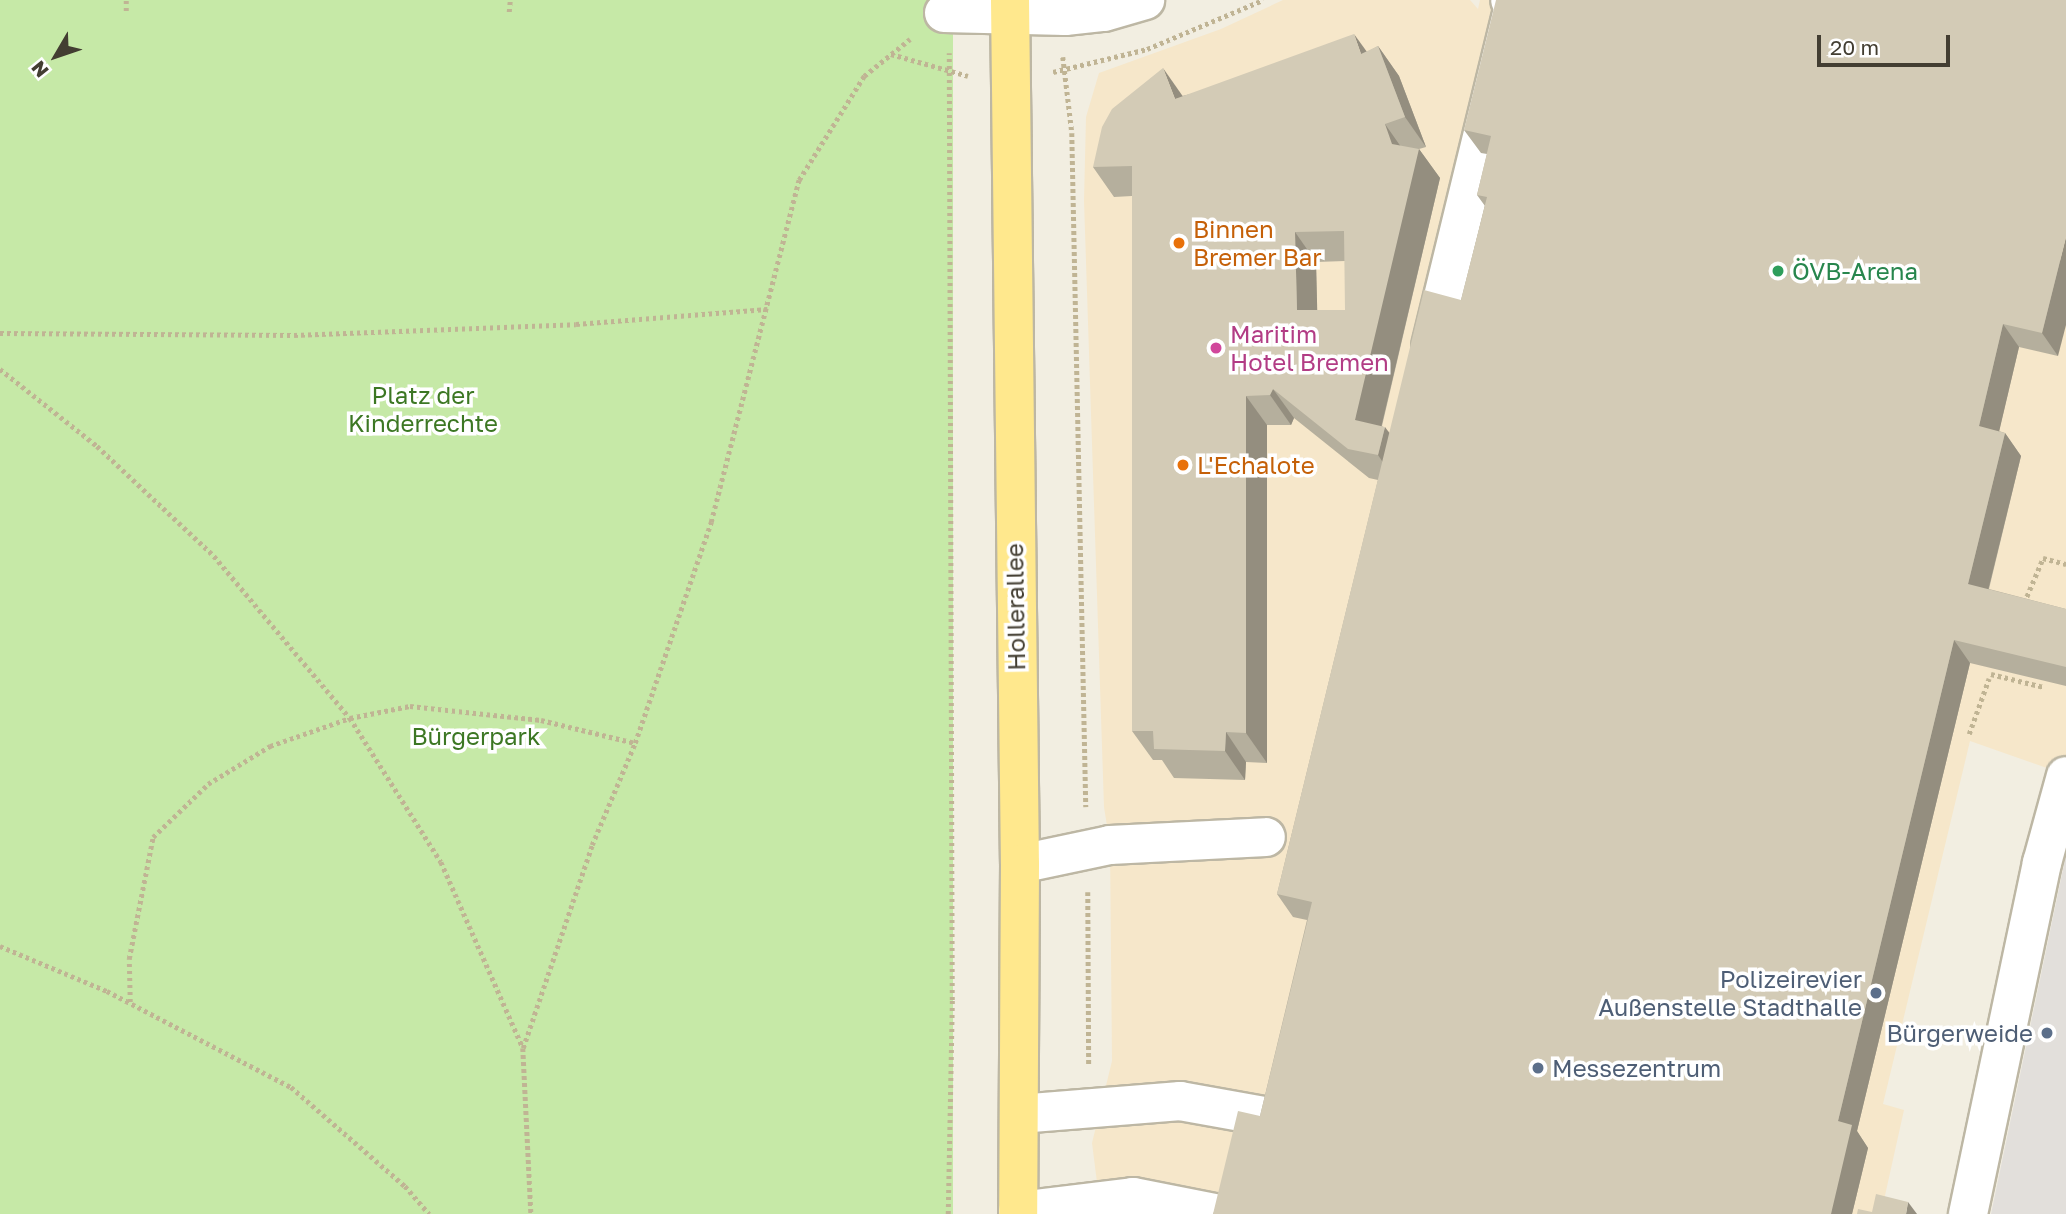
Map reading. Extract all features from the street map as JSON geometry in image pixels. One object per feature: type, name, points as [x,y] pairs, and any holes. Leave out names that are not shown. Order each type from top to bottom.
[{"type":"main road","name":"Hollerallee","points":[[1010,8],[1020,864],[1018,1213]]},
{"type":"street","points":[[944,13],[1010,8],[1104,12],[1144,0]]},
{"type":"street","points":[[1424,376],[1514,5],[1510,0]]},
{"type":"street","points":[[1968,1214],[2042,863],[2066,776]]},
{"type":"street","points":[[1020,864],[1087,850],[1266,837]]},
{"type":"street","points":[[1019,1114],[1180,1101],[1280,1119]]},
{"type":"street","points":[[1018,1213],[1133,1197],[1220,1214]]},
{"type":"path","points":[[126,0],[126,11]]},
{"type":"path","points":[[509,0],[509,12]]},
{"type":"path","points":[[523,1048],[592,845],[635,743],[711,522],[799,180],[864,76],[944,13]]},
{"type":"path","points":[[944,13],[950,74],[952,1000],[948,1214]]},
{"type":"path","points":[[891,54],[950,74]]},
{"type":"path","points":[[1062,70],[1072,132],[1087,850],[1091,1051],[1083,1110]]},
{"type":"path","points":[[0,333],[294,335],[576,324],[767,309]]},
{"type":"path","points":[[0,369],[97,446],[214,555],[350,718],[441,862],[523,1048],[531,1214]]},
{"type":"path","points":[[2019,614],[2043,558],[2066,564]]},
{"type":"path","points":[[1969,734],[1990,676],[2044,687]]},
{"type":"path","points":[[130,1002],[129,959],[153,836],[208,784],[270,746],[350,718],[410,706],[478,710],[541,720],[635,743]]},
{"type":"path","points":[[0,946],[130,1002],[291,1087],[405,1186],[429,1214]]},
{"type":"shaded area","points":[[1283,0],[1470,0],[1478,9],[1480,0],[2066,0],[2066,760],[2061,773],[1970,741],[1883,1104],[1904,1110],[1882,1209],[1898,1214],[1101,1214],[1092,1143],[1112,1061],[1110,845],[1104,807],[1084,201],[1086,117],[1099,73],[1221,29]]},
{"type":"shaded area","name":"Bürgerweide","points":[[2066,855],[2066,1214],[1991,1214]]},
{"type":"green space","name":"Bürgerpark","points":[[0,0],[953,0],[953,1214],[0,1214]]},
{"type":"building","points":[[1496,0],[2066,0],[2066,237],[2042,333],[2003,324],[1979,426],[2005,433],[1968,584],[2066,609],[2066,667],[1954,640],[1838,1121],[1852,1125],[1831,1214],[1213,1214],[1238,1111],[1260,1116],[1312,902],[1277,894],[1424,290],[1461,300],[1487,197],[1477,195],[1491,136],[1464,130]]},
{"type":"building","points":[[1354,34],[1361,54],[1378,46],[1405,117],[1385,124],[1392,144],[1419,149],[1355,420],[1385,427],[1378,455],[1348,449],[1273,389],[1270,395],[1246,396],[1246,733],[1226,732],[1225,751],[1154,749],[1153,731],[1132,731],[1132,166],[1093,167],[1102,127],[1112,109],[1163,68],[1175,99]],"holes":[[[1344,231],[1345,310],[1297,310],[1295,232]]]},
{"type":"building","points":[[1876,1194],[1908,1202],[1906,1214],[1857,1214],[1858,1209],[1872,1212]]},
{"type":"place","name":"Binnen Bremer Bar","points":[[1179,243]]},
{"type":"place","name":"ÖVB-Arena","points":[[1778,271]]},
{"type":"place","name":"Maritim Hotel Bremen","points":[[1216,348]]},
{"type":"place","name":"L'Echalote","points":[[1183,465]]},
{"type":"place","name":"Polizeirevier Außenstelle Stadthalle","points":[[1876,993]]},
{"type":"place","name":"Bürgerweide","points":[[2047,1033]]},
{"type":"place","name":"Messezentrum","points":[[1538,1068]]},
{"type":"park label","name":"Platz der Kinderrechte","points":[[423,409]]}]
